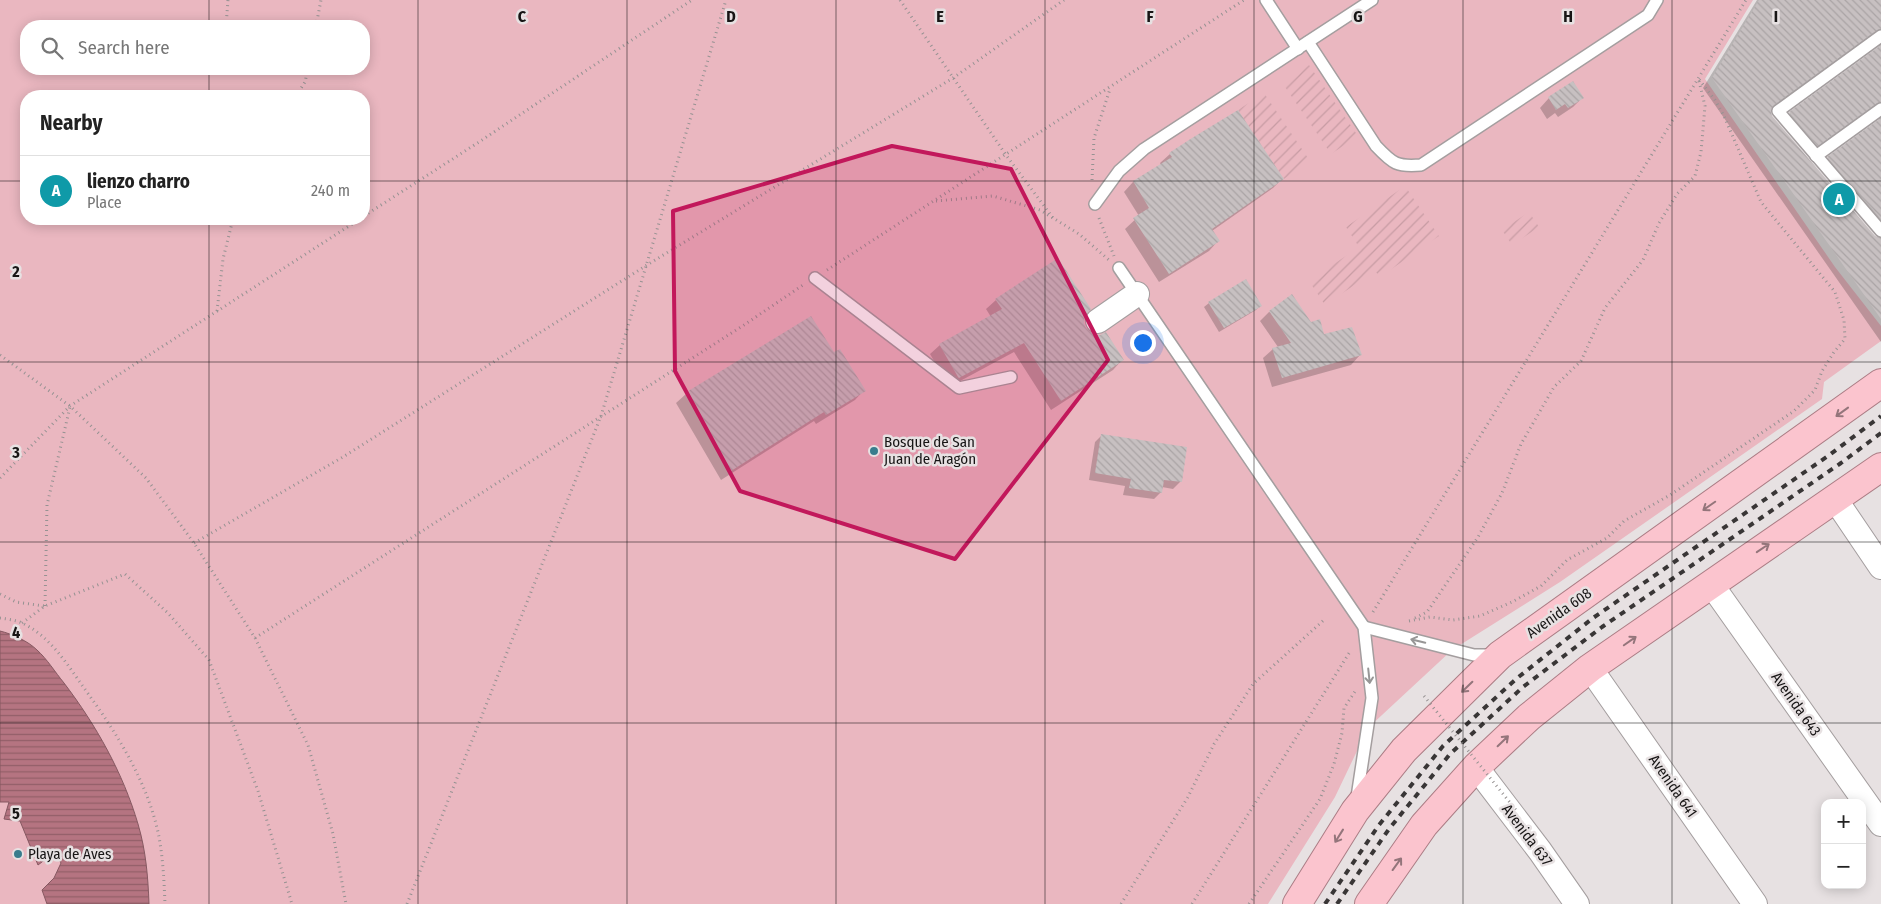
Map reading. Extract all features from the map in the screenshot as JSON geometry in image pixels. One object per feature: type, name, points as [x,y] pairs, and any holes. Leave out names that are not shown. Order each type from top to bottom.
[{"type":"highway","name":"Avenida 608","points":[[1297,904],[1355,811],[1404,750],[1500,655],[1881,383]]},
{"type":"highway","points":[[1377,900],[1424,825],[1476,767],[1529,717],[1590,668],[1881,468]]},
{"type":"street","points":[[1098,321],[1136,294]]},
{"type":"street","points":[[1834,499],[1881,567]]},
{"type":"street","name":"Avenida 643","points":[[1711,584],[1881,824]]},
{"type":"street","name":"Avenida 641","points":[[1590,668],[1755,904]]},
{"type":"street","name":"Avenida 637","points":[[1476,767],[1540,851],[1577,904]]},
{"type":"lane","points":[[1266,0],[1303,45],[1376,146],[1390,160],[1404,166],[1421,165],[1648,15],[1657,0]]},
{"type":"lane","points":[[1095,204],[1120,170],[1144,149],[1372,0]]},
{"type":"lane","points":[[1881,36],[1778,111],[1881,231]]},
{"type":"lane","points":[[1816,156],[1881,109]]},
{"type":"lane","points":[[1119,268],[1364,627],[1372,698],[1355,811]]},
{"type":"lane","points":[[815,278],[959,388],[1011,377]]},
{"type":"lane","points":[[1364,627],[1474,655],[1500,655]]},
{"type":"path","points":[[226,20],[228,0]]},
{"type":"path","points":[[317,20],[321,0]]},
{"type":"path","points":[[370,212],[487,137],[692,0]]},
{"type":"path","points":[[407,904],[601,416],[726,0]]},
{"type":"path","points":[[900,0],[1006,155],[1052,218]]},
{"type":"path","points":[[194,543],[343,457],[647,265],[953,78],[1064,0]]},
{"type":"path","points":[[255,638],[744,325],[1244,0]]},
{"type":"path","points":[[1192,904],[1364,627],[1746,0]]},
{"type":"path","points":[[300,90],[307,75]]},
{"type":"path","points":[[1698,78],[1715,100],[1724,116],[1761,202],[1835,292],[1844,320],[1845,339],[1822,371],[1815,390],[1794,411],[1670,495],[1624,521],[1607,538],[1567,560],[1541,586],[1512,602],[1480,616],[1453,620],[1430,617],[1409,621],[1427,612],[1473,544],[1502,493],[1521,444],[1554,387],[1581,361],[1605,308],[1644,260],[1659,224],[1677,194],[1695,176],[1702,152],[1705,106],[1698,78]]},
{"type":"path","points":[[934,202],[993,196],[1040,210],[1079,234],[1119,268]]},
{"type":"path","points":[[217,311],[223,258],[231,225]]},
{"type":"path","points":[[0,478],[70,406],[351,225]]},
{"type":"path","points":[[0,355],[70,406],[146,478],[194,543],[255,638],[308,745],[333,834],[346,904]]},
{"type":"path","points":[[45,606],[47,505],[70,406]]},
{"type":"path","points":[[22,622],[45,606],[125,574],[168,613],[209,660],[258,791],[292,904]]},
{"type":"path","points":[[0,594],[16,602],[45,606]]},
{"type":"path","points":[[0,618],[22,622],[44,638],[61,655],[124,746],[142,784],[158,832],[164,873],[165,904]]},
{"type":"path","points":[[1121,904],[1188,797],[1214,744],[1253,684],[1325,619]]},
{"type":"path","points":[[1249,904],[1320,799],[1334,764],[1342,733],[1344,708],[1356,689]]},
{"type":"path","points":[[1424,696],[1516,810]]},
{"type":"highlighted area","points":[[892,146],[1011,169],[1108,360],[955,559],[740,491],[675,371],[673,211]]},
{"type":"shaded area","name":"Bosque de San Juan de Aragón","points":[[0,0],[1753,0],[1705,79],[1835,267],[1881,326],[1881,341],[1824,382],[1822,399],[1560,582],[1452,650],[1368,728],[1335,797],[1268,904],[0,904]]},
{"type":"shaded area","points":[[1309,65],[1358,136],[1331,154],[1283,84]]},
{"type":"shaded area","points":[[1264,93],[1310,161],[1284,179],[1238,110]]},
{"type":"shaded area","points":[[1405,186],[1439,236],[1380,277],[1375,271],[1325,305],[1309,281],[1359,247],[1346,227]]},
{"type":"shaded area","points":[[1529,212],[1539,227],[1512,245],[1502,230]]},
{"type":"shaded area","points":[[0,631],[25,641],[44,657],[76,699],[98,733],[125,786],[141,834],[146,864],[149,904],[47,904],[42,890],[54,878],[61,863],[55,852],[38,865],[20,821],[4,819],[9,802],[0,802]]},
{"type":"building","points":[[1759,0],[1881,0],[1881,29],[1877,30],[1774,105],[1771,112],[1772,116],[1875,236],[1881,238],[1881,319],[1712,78]]},
{"type":"building","points":[[1881,45],[1881,102],[1818,146],[1789,112]]},
{"type":"building","points":[[1573,81],[1584,98],[1568,108],[1565,104],[1556,110],[1548,97]]},
{"type":"building","points":[[1238,110],[1284,179],[1212,229],[1220,241],[1169,274],[1133,218],[1149,208],[1133,181],[1172,157],[1169,153]]},
{"type":"building","points":[[1881,118],[1881,219],[1827,157]]},
{"type":"building","points":[[1058,258],[1091,309],[1085,316],[1084,323],[1086,328],[1093,334],[1100,335],[1106,332],[1124,360],[1061,401],[1024,343],[959,378],[939,344],[1002,309],[995,299]]},
{"type":"building","points":[[1246,279],[1262,306],[1224,328],[1208,302]]},
{"type":"building","points":[[1292,294],[1311,322],[1320,319],[1324,334],[1352,327],[1362,355],[1282,378],[1272,348],[1291,343],[1269,311]]},
{"type":"building","points":[[811,316],[834,352],[840,349],[866,391],[826,415],[824,412],[731,471],[685,393]]},
{"type":"building","points":[[1101,434],[1187,447],[1182,482],[1164,480],[1162,493],[1129,488],[1131,479],[1095,473]]},
{"type":"railway","points":[[1325,904],[1379,825],[1443,746],[1516,679],[1593,618],[1828,456],[1881,416]]},
{"type":"railway","points":[[1337,904],[1389,829],[1450,754],[1523,687],[1602,627],[1841,463],[1881,433]]},
{"type":"place","name":"lienzo charro","points":[[1839,199]]},
{"type":"place","name":"Bosque de San Juan de Aragón","points":[[874,451]]},
{"type":"place","name":"Playa de Aves","points":[[18,854]]}]
